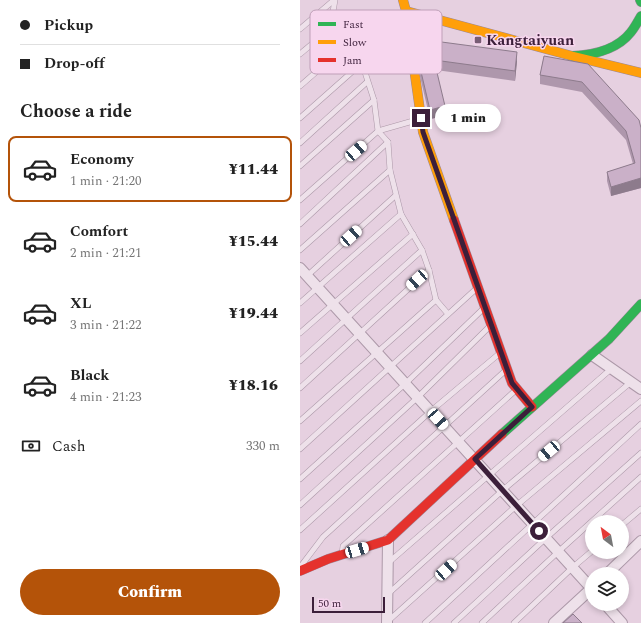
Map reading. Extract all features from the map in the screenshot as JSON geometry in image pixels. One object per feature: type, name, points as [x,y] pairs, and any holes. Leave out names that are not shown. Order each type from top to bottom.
[{"type":"street","points":[[403,0],[406,10]]},
{"type":"street","points":[[572,56],[587,56],[614,48],[630,34],[641,16]]},
{"type":"street","points":[[442,21],[641,74]]},
{"type":"street","points":[[415,74],[423,132],[491,326],[512,383],[532,407]]},
{"type":"street","points":[[304,272],[585,582]]},
{"type":"street","points":[[300,572],[307,567],[388,540],[532,407],[592,355],[641,304]]},
{"type":"street","points":[[592,355],[641,389]]},
{"type":"street","points":[[387,623],[388,540]]},
{"type":"street","points":[[614,567],[641,541]]},
{"type":"street","points":[[554,623],[585,595]]},
{"type":"street","points":[[611,611],[622,623]]},
{"type":"lane","points":[[333,10],[334,0]]},
{"type":"lane","points":[[323,10],[334,0]]},
{"type":"lane","points":[[300,30],[310,21]]},
{"type":"lane","points":[[300,54],[310,46]]},
{"type":"lane","points":[[300,86],[314,74]]},
{"type":"lane","points":[[300,118],[351,74]]},
{"type":"lane","points":[[365,74],[374,100],[378,131],[388,142],[390,170],[395,196],[401,214],[422,250],[429,270],[436,300],[448,314]]},
{"type":"lane","points":[[300,143],[367,82]]},
{"type":"lane","points":[[300,166],[374,100]]},
{"type":"lane","points":[[300,200],[378,131],[421,118]]},
{"type":"lane","points":[[300,224],[388,142]]},
{"type":"lane","points":[[300,250],[390,170]]},
{"type":"lane","points":[[304,272],[395,196]]},
{"type":"lane","points":[[300,303],[401,214]]},
{"type":"lane","points":[[300,333],[412,234]]},
{"type":"lane","points":[[300,360],[422,250]]},
{"type":"lane","points":[[300,388],[359,332],[429,270]]},
{"type":"lane","points":[[300,449],[478,287]]},
{"type":"lane","points":[[300,421],[436,300]]},
{"type":"lane","points":[[300,479],[406,384],[485,307]]},
{"type":"lane","points":[[300,505],[418,397],[491,326]]},
{"type":"lane","points":[[300,530],[431,411],[501,352]]},
{"type":"lane","points":[[387,564],[490,476],[611,368]]},
{"type":"lane","points":[[300,567],[323,537],[507,369]]},
{"type":"lane","points":[[387,594],[503,490],[631,382]]},
{"type":"lane","points":[[342,555],[343,546],[516,388]]},
{"type":"lane","points":[[387,623],[516,506],[641,401]]},
{"type":"lane","points":[[425,623],[641,424]]},
{"type":"lane","points":[[454,623],[641,453]]},
{"type":"lane","points":[[482,623],[641,477]]},
{"type":"lane","points":[[629,519],[641,509]]},
{"type":"lane","points":[[514,623],[585,557]]},
{"type":"building","points":[[442,42],[517,52],[515,71],[442,61]]},
{"type":"building","points":[[544,56],[588,64],[639,120],[641,128],[641,178],[611,187],[607,172],[635,163],[626,131],[582,82],[540,75]]},
{"type":"building","points":[[422,74],[437,74],[445,106],[430,110]]},
{"type":"building","points":[[573,614],[582,623],[563,623]]},
{"type":"traffic: fast","points":[[572,56],[597,53],[619,43],[631,32],[641,16]]},
{"type":"traffic: fast","points":[[502,434],[609,339],[641,304]]},
{"type":"traffic: slow","points":[[403,0],[406,10]]},
{"type":"traffic: slow","points":[[442,21],[641,73]]},
{"type":"traffic: slow","points":[[415,74],[423,132],[454,220]]},
{"type":"traffic: jam","points":[[454,220],[512,383],[532,407]]},
{"type":"traffic: jam","points":[[300,571],[328,559],[388,540],[502,434]]},
{"type":"place","name":"Kangtaiyuan","points":[[478,40]]},
{"type":"route","points":[[421,118],[423,132],[512,383],[532,407],[475,459],[539,531]]}]
